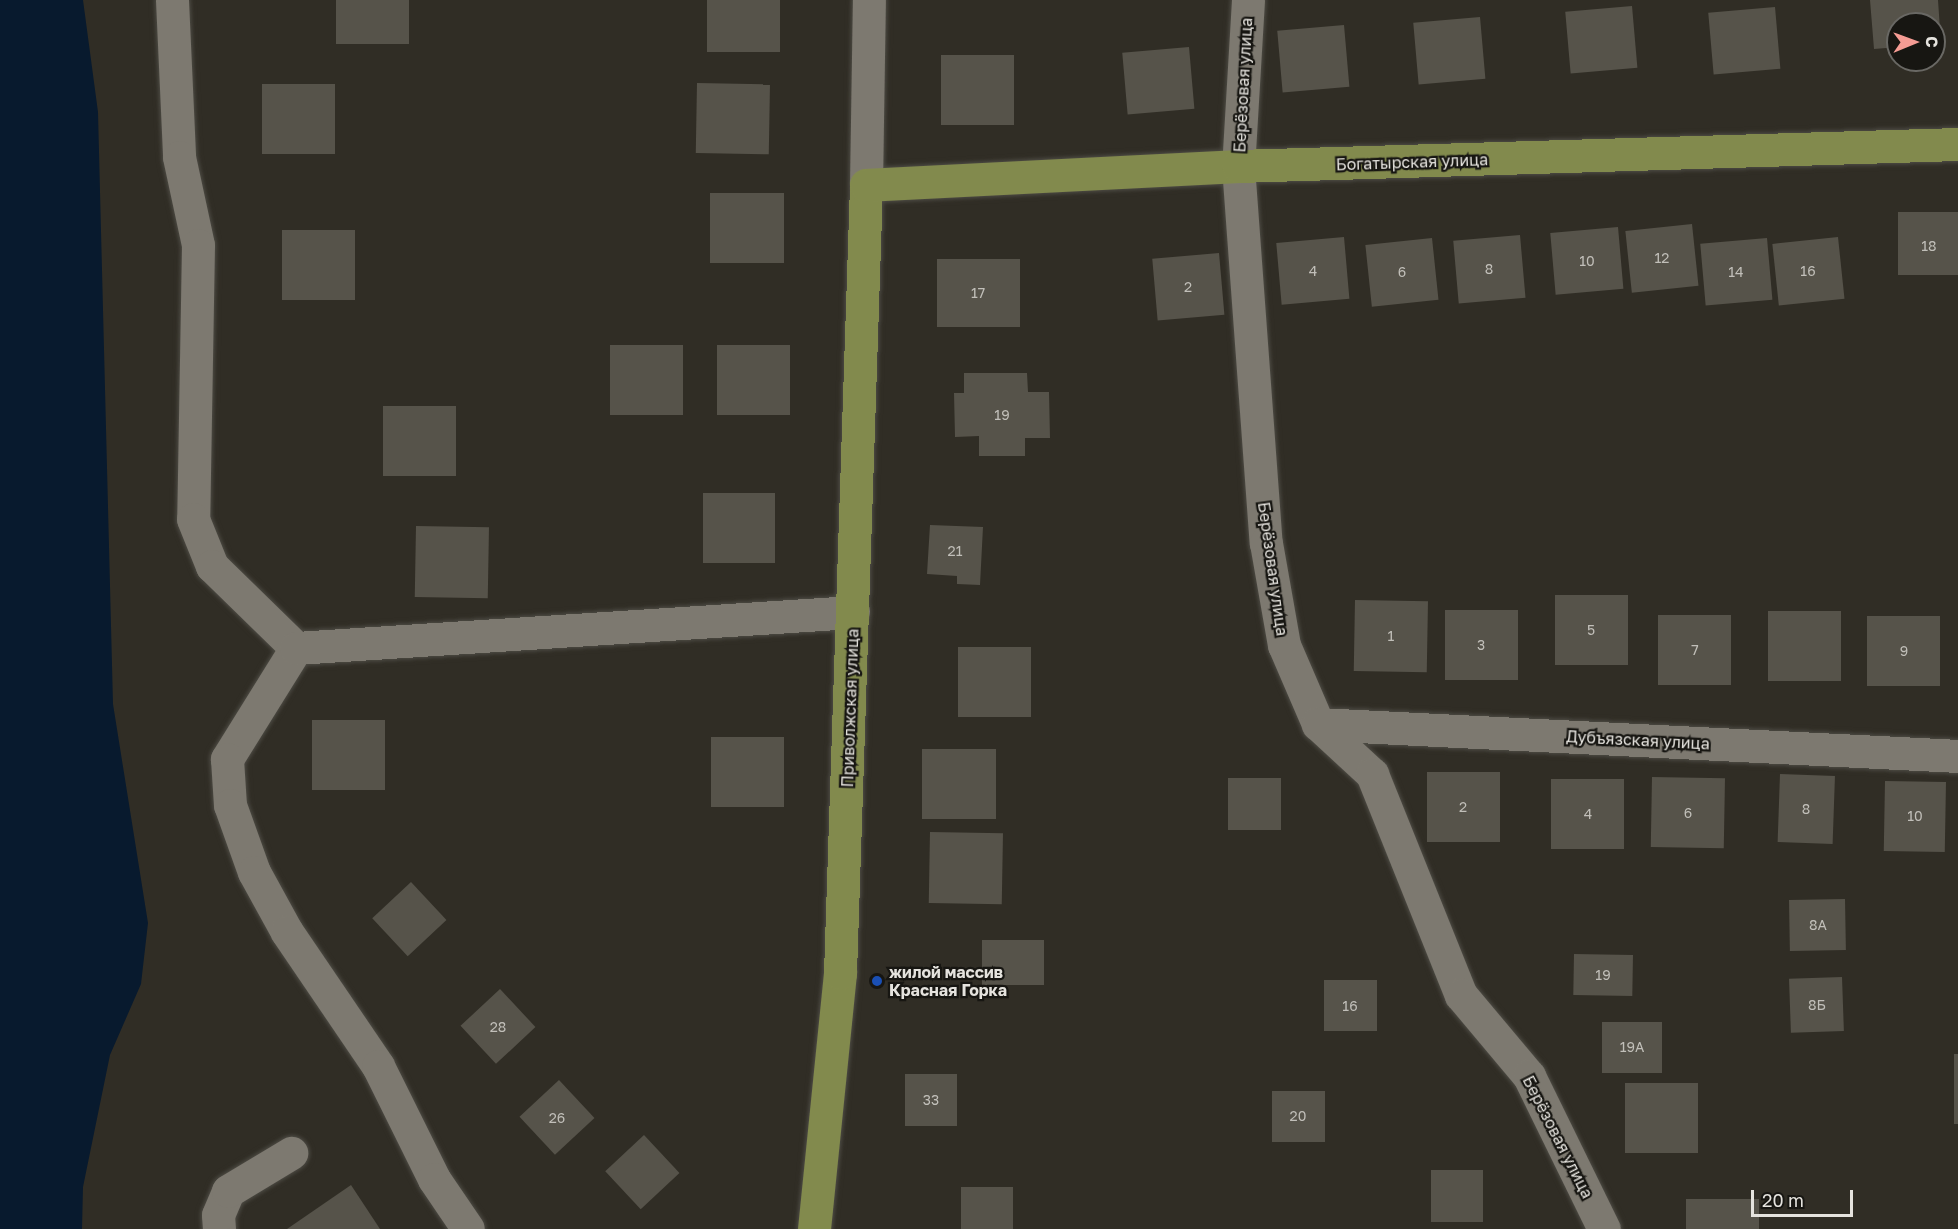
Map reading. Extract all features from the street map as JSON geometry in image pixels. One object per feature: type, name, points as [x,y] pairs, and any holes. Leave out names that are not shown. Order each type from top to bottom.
[{"type":"main road","name":"Богатырская улица","points":[[866,185],[1238,166],[1958,144]]},
{"type":"main road","name":"Приволжская улица","points":[[814,1229],[840,973],[866,185]]},
{"type":"street","points":[[172,0],[178,157],[198,245],[193,519],[212,566],[296,648],[853,612]]},
{"type":"street","points":[[866,185],[869,0]]},
{"type":"street","name":"Берёзовая улица","points":[[1248,0],[1238,166],[1266,543],[1284,645],[1318,724],[1372,774],[1461,995],[1529,1076],[1604,1229]]},
{"type":"street","points":[[296,648],[227,759],[230,805],[254,872],[287,932],[378,1066],[434,1179],[468,1229]]},
{"type":"street","name":"Дубъязская улица","points":[[1318,724],[1958,756]]},
{"type":"street","points":[[219,1229],[218,1215],[228,1191],[291,1153]]},
{"type":"water","points":[[0,0],[83,0],[98,112],[113,704],[148,923],[141,984],[110,1055],[83,1187],[82,1229],[0,1229]]},
{"type":"building","points":[[336,0],[409,0],[409,44],[336,44]]},
{"type":"building","points":[[707,0],[780,0],[780,52],[707,52]]},
{"type":"building","points":[[1870,0],[1938,0],[1939,12],[1886,12],[1886,48],[1874,49]]},
{"type":"building","points":[[1632,6],[1637,68],[1571,74],[1565,12]]},
{"type":"building","points":[[1775,7],[1780,69],[1714,75],[1708,13]]},
{"type":"building","points":[[1480,17],[1485,79],[1419,85],[1413,23]]},
{"type":"building","points":[[1344,25],[1349,87],[1283,93],[1277,31]]},
{"type":"building","points":[[1189,47],[1194,109],[1128,115],[1122,53]]},
{"type":"building","points":[[941,55],[1014,55],[1014,125],[941,125]]},
{"type":"building","points":[[697,83],[770,84],[769,154],[696,153]]},
{"type":"building","points":[[262,84],[335,84],[335,154],[262,154]]},
{"type":"building","points":[[710,193],[784,193],[784,263],[710,263]]},
{"type":"building","points":[[1898,212],[1958,212],[1958,275],[1898,275]]},
{"type":"building","points":[[1692,224],[1698,286],[1632,293],[1625,231]]},
{"type":"building","points":[[1618,227],[1623,289],[1556,295],[1550,233]]},
{"type":"building","points":[[282,230],[355,230],[355,300],[282,300]]},
{"type":"building","points":[[1520,235],[1525,298],[1459,304],[1453,241]]},
{"type":"building","points":[[1344,237],[1349,299],[1282,305],[1276,243]]},
{"type":"building","points":[[1838,237],[1844,299],[1779,306],[1772,244]]},
{"type":"building","points":[[1432,238],[1438,300],[1372,307],[1365,245]]},
{"type":"building","points":[[1767,238],[1772,300],[1706,306],[1700,244]]},
{"type":"building","points":[[1219,253],[1224,315],[1158,321],[1152,259]]},
{"type":"building","points":[[937,259],[1020,259],[1020,327],[937,327]]},
{"type":"building","points":[[610,345],[683,345],[683,415],[610,415]]},
{"type":"building","points":[[717,345],[790,345],[790,415],[717,415]]},
{"type":"building","points":[[964,373],[1027,373],[1028,392],[1049,392],[1050,438],[1025,438],[1025,456],[979,456],[979,436],[955,437],[954,393],[964,393]]},
{"type":"building","points":[[383,406],[456,406],[456,476],[383,476]]},
{"type":"building","points":[[703,493],[775,493],[775,563],[703,563]]},
{"type":"building","points":[[930,525],[983,527],[980,585],[957,584],[957,576],[927,574]]},
{"type":"building","points":[[416,526],[489,527],[488,598],[415,597]]},
{"type":"building","points":[[1555,595],[1628,595],[1628,665],[1555,665]]},
{"type":"building","points":[[1355,600],[1428,601],[1427,672],[1354,671]]},
{"type":"building","points":[[1445,610],[1518,610],[1518,680],[1445,680]]},
{"type":"building","points":[[1768,611],[1841,611],[1841,681],[1768,681]]},
{"type":"building","points":[[1658,615],[1731,615],[1731,685],[1658,685]]},
{"type":"building","points":[[1867,616],[1940,616],[1940,686],[1867,686]]},
{"type":"building","points":[[958,647],[1031,647],[1031,717],[958,717]]},
{"type":"building","points":[[312,720],[385,720],[385,790],[312,790]]},
{"type":"building","points":[[711,737],[784,737],[784,807],[711,807]]},
{"type":"building","points":[[922,749],[996,749],[996,819],[922,819]]},
{"type":"building","points":[[1427,772],[1500,772],[1500,842],[1427,842]]},
{"type":"building","points":[[1780,774],[1835,776],[1833,844],[1778,842]]},
{"type":"building","points":[[1652,777],[1725,778],[1724,848],[1651,847]]},
{"type":"building","points":[[1228,778],[1281,778],[1281,830],[1228,830]]},
{"type":"building","points":[[1551,779],[1624,779],[1624,849],[1551,849]]},
{"type":"building","points":[[1885,781],[1946,782],[1945,852],[1884,851]]},
{"type":"building","points":[[930,832],[1003,833],[1002,904],[929,903]]},
{"type":"building","points":[[411,882],[446,920],[408,956],[372,918]]},
{"type":"building","points":[[1845,899],[1846,950],[1790,951],[1789,900]]},
{"type":"building","points":[[982,940],[1044,940],[1044,985],[982,985]]},
{"type":"building","points":[[1574,954],[1633,955],[1632,996],[1573,995]]},
{"type":"building","points":[[1842,977],[1844,1031],[1791,1033],[1789,979]]},
{"type":"building","points":[[1324,980],[1377,980],[1377,1031],[1324,1031]]},
{"type":"building","points":[[500,989],[535,1027],[496,1064],[461,1026]]},
{"type":"building","points":[[1602,1022],[1662,1022],[1662,1073],[1602,1073]]},
{"type":"building","points":[[1954,1054],[1958,1054],[1958,1124],[1954,1124]]},
{"type":"building","points":[[905,1074],[957,1074],[957,1126],[905,1126]]},
{"type":"building","points":[[559,1080],[594,1118],[555,1155],[520,1117]]},
{"type":"building","points":[[1625,1083],[1698,1083],[1698,1153],[1625,1153]]},
{"type":"building","points":[[1272,1091],[1325,1091],[1325,1142],[1272,1142]]},
{"type":"building","points":[[644,1135],[679,1173],[641,1209],[605,1171]]},
{"type":"building","points":[[1431,1170],[1483,1170],[1483,1222],[1431,1222]]},
{"type":"building","points":[[351,1185],[380,1229],[287,1229]]},
{"type":"building","points":[[961,1187],[1013,1187],[1013,1229],[961,1229]]},
{"type":"building","points":[[1686,1199],[1759,1199],[1759,1229],[1686,1229]]},
{"type":"place","name":"жилой массив Красная Горка","points":[[877,981]]}]
